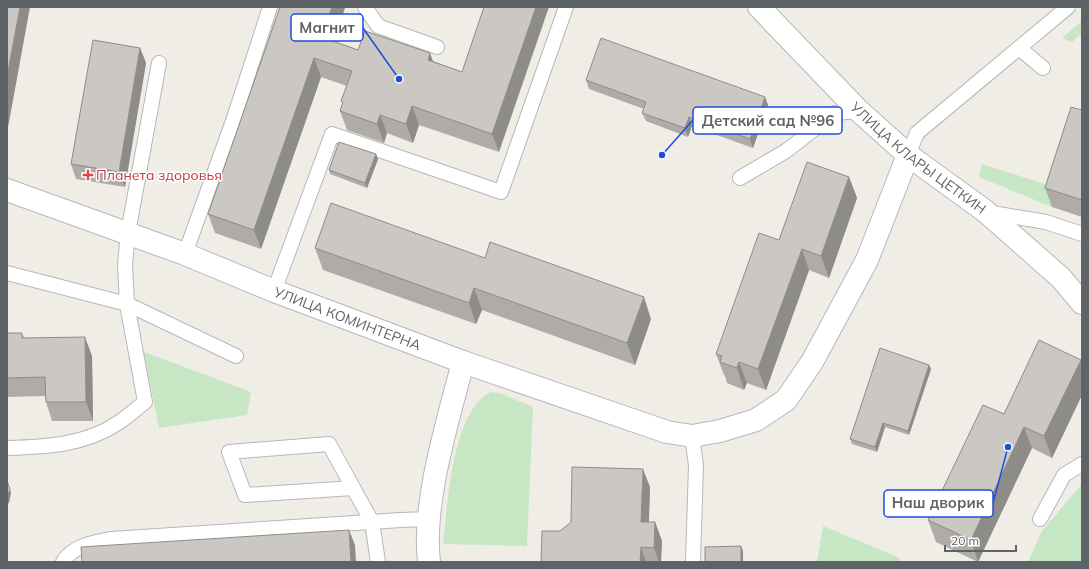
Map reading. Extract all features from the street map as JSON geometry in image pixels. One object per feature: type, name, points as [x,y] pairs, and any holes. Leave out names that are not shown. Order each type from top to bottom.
[{"type":"street","name":"УЛИЦА КЛАРЫ ЦЕТКИН","points":[[759,7],[859,111],[908,155],[985,211],[1062,278],[1082,303]]},
{"type":"street","points":[[692,436],[756,420],[786,400],[812,362],[867,260],[908,155]]},
{"type":"street","name":"УЛИЦА КОМИНТЕРНА","points":[[7,190],[185,254],[274,291],[463,362],[667,432],[692,436]]},
{"type":"street","points":[[428,562],[429,519],[437,467],[463,362]]},
{"type":"lane","points":[[185,254],[234,118],[270,7]]},
{"type":"lane","points":[[365,7],[378,26],[437,47]]},
{"type":"lane","points":[[274,291],[332,134],[501,192],[566,7]]},
{"type":"lane","points":[[908,155],[917,133],[1068,7]]},
{"type":"lane","points":[[1019,48],[1043,68]]},
{"type":"lane","points":[[7,448],[66,445],[118,424],[145,402],[127,304],[125,265],[128,234],[159,63]]},
{"type":"lane","points":[[740,178],[786,151],[834,113],[859,111]]},
{"type":"lane","points":[[985,211],[1046,222],[1082,234]]},
{"type":"lane","points":[[7,273],[127,304],[236,356]]},
{"type":"lane","points":[[692,436],[696,465],[693,562]]},
{"type":"lane","points":[[353,488],[245,495],[229,452],[329,444],[372,522],[378,562]]},
{"type":"lane","points":[[1040,519],[1064,475],[1082,464]]},
{"type":"lane","points":[[63,562],[74,551],[91,542],[111,539],[429,519]]},
{"type":"green space","points":[[1082,21],[1082,33],[1072,42],[1062,38]]},
{"type":"green space","points":[[1068,116],[1052,207],[979,177],[982,164],[1045,184]]},
{"type":"green space","points":[[144,352],[251,392],[247,415],[159,428]]},
{"type":"green space","points":[[491,392],[500,393],[533,407],[527,546],[443,544],[450,484],[460,438],[468,418],[478,402]]},
{"type":"green space","points":[[1082,484],[1082,562],[1028,562],[1042,531]]},
{"type":"green space","points":[[823,526],[900,558],[898,562],[817,562]]},
{"type":"building","points":[[7,7],[20,7],[7,77]]},
{"type":"building","points":[[280,7],[332,7],[321,37],[358,50],[365,31],[430,53],[428,60],[462,72],[484,7],[536,7],[492,134],[412,106],[406,124],[380,115],[377,124],[340,111],[343,102],[341,101],[352,71],[314,58],[254,230],[208,214]]},
{"type":"building","points":[[601,38],[765,97],[750,139],[689,117],[685,128],[642,113],[646,102],[586,80]]},
{"type":"building","points":[[93,40],[140,48],[119,172],[71,164]]},
{"type":"building","points":[[1071,107],[1082,110],[1082,200],[1045,188]]},
{"type":"building","points":[[339,142],[376,154],[365,183],[329,170]]},
{"type":"building","points":[[807,162],[849,177],[821,256],[802,249],[758,369],[739,362],[737,368],[720,362],[722,356],[716,354],[759,233],[779,240]]},
{"type":"building","points":[[331,203],[485,258],[490,242],[644,297],[627,343],[474,288],[469,303],[315,248]]},
{"type":"building","points":[[7,333],[22,333],[22,338],[85,337],[86,402],[46,402],[45,377],[7,378]]},
{"type":"building","points":[[1039,340],[1081,360],[1044,436],[1024,427],[971,540],[928,520],[983,405],[1004,414]]},
{"type":"building","points":[[880,348],[929,365],[908,431],[883,423],[875,447],[850,439]]},
{"type":"building","points":[[572,467],[643,469],[641,522],[655,522],[654,548],[641,547],[640,562],[541,562],[542,531],[560,531],[571,522]]},
{"type":"building","points":[[7,481],[10,489],[7,498]]},
{"type":"building","points":[[349,530],[351,562],[82,562],[81,547]]},
{"type":"building","points":[[741,546],[741,562],[705,562],[705,547]]},
{"type":"place","name":"Магнит","points":[[399,79]]},
{"type":"place","name":"Детский сад №96","points":[[662,155]]},
{"type":"place","name":"Планета здоровья","points":[[88,175]]},
{"type":"place","name":"Наш дворик","points":[[1008,447]]}]
